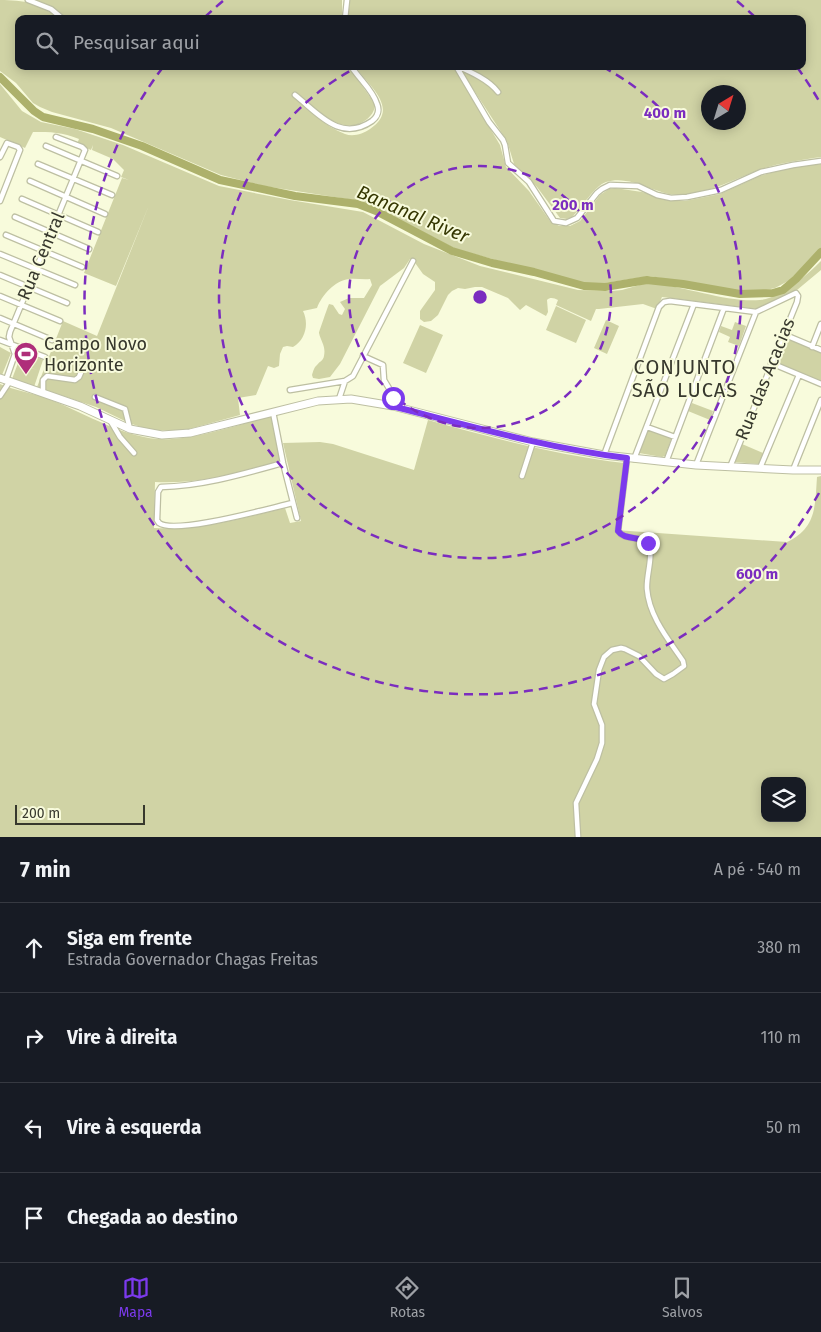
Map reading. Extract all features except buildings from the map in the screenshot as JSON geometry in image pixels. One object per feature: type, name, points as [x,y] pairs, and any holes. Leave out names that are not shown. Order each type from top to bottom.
[{"type":"main road","points":[[5,379],[80,406],[130,428],[162,435],[180,434],[318,401],[339,399],[362,400],[533,442],[630,459],[730,467],[821,470]]},
{"type":"street","points":[[28,0],[51,9],[58,15]]},
{"type":"street","points":[[345,15],[347,0]]},
{"type":"street","points":[[295,95],[318,116],[334,125],[351,129],[365,125],[376,117],[378,107],[373,95],[354,70]]},
{"type":"street","points":[[459,70],[489,122],[505,145],[508,163],[529,182],[552,218],[558,222],[566,223],[577,218],[597,193],[610,185],[638,186],[657,195],[671,198],[687,197],[721,190],[761,172],[821,161]]},
{"type":"street","points":[[465,70],[493,86],[498,92]]},
{"type":"street","points":[[56,137],[84,149],[81,159]]},
{"type":"street","points":[[0,157],[7,143],[18,147],[20,150],[0,201]]},
{"type":"street","points":[[46,146],[81,159],[117,176]]},
{"type":"street","name":"Rua Central","points":[[0,396],[15,355],[9,334],[81,159]]},
{"type":"street","points":[[38,164],[112,195]]},
{"type":"street","points":[[30,181],[105,214]]},
{"type":"street","points":[[22,199],[98,232]]},
{"type":"street","points":[[15,217],[89,249]]},
{"type":"street","points":[[6,235],[82,267]]},
{"type":"street","points":[[0,254],[75,285]]},
{"type":"street","points":[[290,390],[345,381],[353,376],[413,261]]},
{"type":"street","points":[[0,275],[67,304]]},
{"type":"street","name":"Rua das Acacias","points":[[730,467],[798,297],[797,294],[794,292],[756,312]]},
{"type":"street","points":[[0,296],[60,321]]},
{"type":"street","points":[[604,455],[661,304],[670,301],[756,312],[696,465]]},
{"type":"street","points":[[578,837],[576,803],[602,744],[602,726],[594,704],[599,670],[604,657],[612,650],[626,649],[639,656],[656,674],[664,679],[684,666],[651,609],[646,587],[650,552],[648,543],[641,539],[624,537],[618,531],[630,459],[647,427],[694,304]]},
{"type":"street","points":[[666,462],[724,308]]},
{"type":"street","points":[[0,318],[52,340]]},
{"type":"street","points":[[812,346],[821,324]]},
{"type":"street","points":[[783,334],[821,350]]},
{"type":"street","points":[[0,340],[46,358]]},
{"type":"street","points":[[363,356],[383,365],[383,377],[393,395],[392,406]]},
{"type":"street","points":[[43,392],[44,380],[47,376],[75,380],[79,377],[85,362]]},
{"type":"street","points":[[771,363],[821,384]]},
{"type":"street","points":[[760,468],[799,375]]},
{"type":"street","points":[[339,399],[345,381]]},
{"type":"street","points":[[95,397],[125,409],[130,428]]},
{"type":"street","points":[[793,470],[821,400]]},
{"type":"street","points":[[274,412],[283,463],[297,518]]},
{"type":"street","points":[[109,418],[120,438],[134,453]]},
{"type":"street","points":[[647,427],[675,437]]},
{"type":"street","points":[[522,476],[533,442]]},
{"type":"street","points":[[283,463],[192,485],[161,487],[158,492],[158,520],[162,526],[199,524],[293,503]]},
{"type":"green space","points":[[0,0],[31,4],[45,9],[53,15],[15,15],[15,70],[351,70],[375,104],[370,117],[356,125],[337,123],[318,112],[294,92],[292,95],[323,122],[337,131],[348,135],[367,131],[379,121],[383,113],[379,97],[358,70],[455,70],[500,145],[506,167],[529,191],[550,221],[559,226],[570,226],[580,221],[600,195],[609,189],[615,188],[642,192],[673,201],[685,201],[720,194],[760,176],[786,168],[821,164],[821,248],[805,267],[790,280],[775,288],[766,290],[737,292],[650,276],[605,283],[589,284],[572,281],[456,249],[360,201],[264,186],[221,175],[111,128],[40,107],[33,103],[16,83],[0,71]]},
{"type":"green space","points":[[35,0],[342,0],[342,15],[63,15],[52,7]]},
{"type":"green space","points":[[350,0],[821,0],[821,157],[761,169],[712,189],[692,194],[672,194],[625,181],[606,182],[593,192],[572,217],[567,219],[560,218],[537,187],[514,164],[507,141],[461,70],[806,70],[806,15],[348,15]]},
{"type":"green space","points":[[0,84],[22,111],[41,122],[75,129],[123,145],[219,186],[363,212],[424,244],[480,266],[578,290],[612,291],[643,284],[655,284],[735,299],[760,300],[785,291],[821,261],[821,270],[797,290],[757,309],[662,297],[657,309],[643,304],[596,309],[591,321],[556,305],[558,300],[555,299],[547,300],[548,312],[546,316],[526,305],[520,310],[508,298],[482,287],[475,287],[458,288],[452,291],[438,315],[431,321],[424,322],[420,319],[420,311],[435,290],[435,282],[423,274],[413,260],[410,259],[404,268],[380,286],[340,364],[330,377],[319,379],[313,378],[312,375],[315,367],[324,356],[324,347],[319,333],[329,304],[333,305],[339,314],[342,315],[345,309],[340,302],[349,298],[364,298],[372,285],[370,279],[344,280],[325,294],[317,308],[303,311],[306,326],[301,340],[293,347],[283,347],[279,366],[274,368],[268,366],[256,395],[238,398],[240,415],[182,431],[150,430],[129,423],[96,407],[37,387],[63,321],[97,336],[149,205],[116,286],[84,273],[122,178],[129,180],[121,177],[124,170],[113,159],[92,150],[93,145],[91,150],[77,144],[79,139],[67,135],[33,132],[25,148],[0,137]]},
{"type":"green space","points":[[556,306],[586,320],[576,343],[546,330]]},
{"type":"green space","points":[[606,320],[619,326],[607,354],[594,348]]},
{"type":"green space","points":[[735,322],[746,326],[739,346],[728,342],[730,337],[719,332],[721,326],[732,330]]},
{"type":"green space","points":[[420,325],[443,335],[426,373],[403,363]]},
{"type":"green space","points":[[785,338],[821,352],[821,382],[774,363]]},
{"type":"green space","points":[[0,347],[11,353],[2,375],[0,375]]},
{"type":"green space","points":[[21,351],[43,360],[34,387],[12,379],[18,363],[37,370],[17,362]]},
{"type":"green space","points":[[0,384],[51,400],[125,432],[156,439],[197,436],[272,416],[281,461],[204,479],[155,482],[154,528],[204,526],[285,508],[290,523],[301,521],[283,443],[320,442],[333,444],[414,470],[428,420],[550,451],[624,463],[615,530],[787,542],[804,530],[809,523],[815,506],[817,477],[821,476],[821,837],[0,837]]},
{"type":"green space","points":[[692,403],[713,411],[710,420],[688,411]]},
{"type":"green space","points":[[648,429],[672,437],[665,456],[639,453]]},
{"type":"green space","points":[[742,444],[763,453],[759,464],[734,462]]},
{"type":"waterway","name":"Bananal River","points":[[0,77],[34,111],[43,117],[93,129],[142,146],[220,180],[295,196],[358,204],[376,211],[452,251],[584,286],[605,287],[647,280],[740,294],[773,293],[783,290],[796,279],[821,252]]},
{"type":"place","name":"Campo Novo Horizonte","points":[[26,375]]},
{"type":"district","name":"CONJUNTO SÃO LUCAS","points":[[685,378]]},
{"type":"route","points":[[393,398],[392,406],[499,434],[563,448],[627,458],[618,531],[624,537],[641,539],[648,543]]}]
